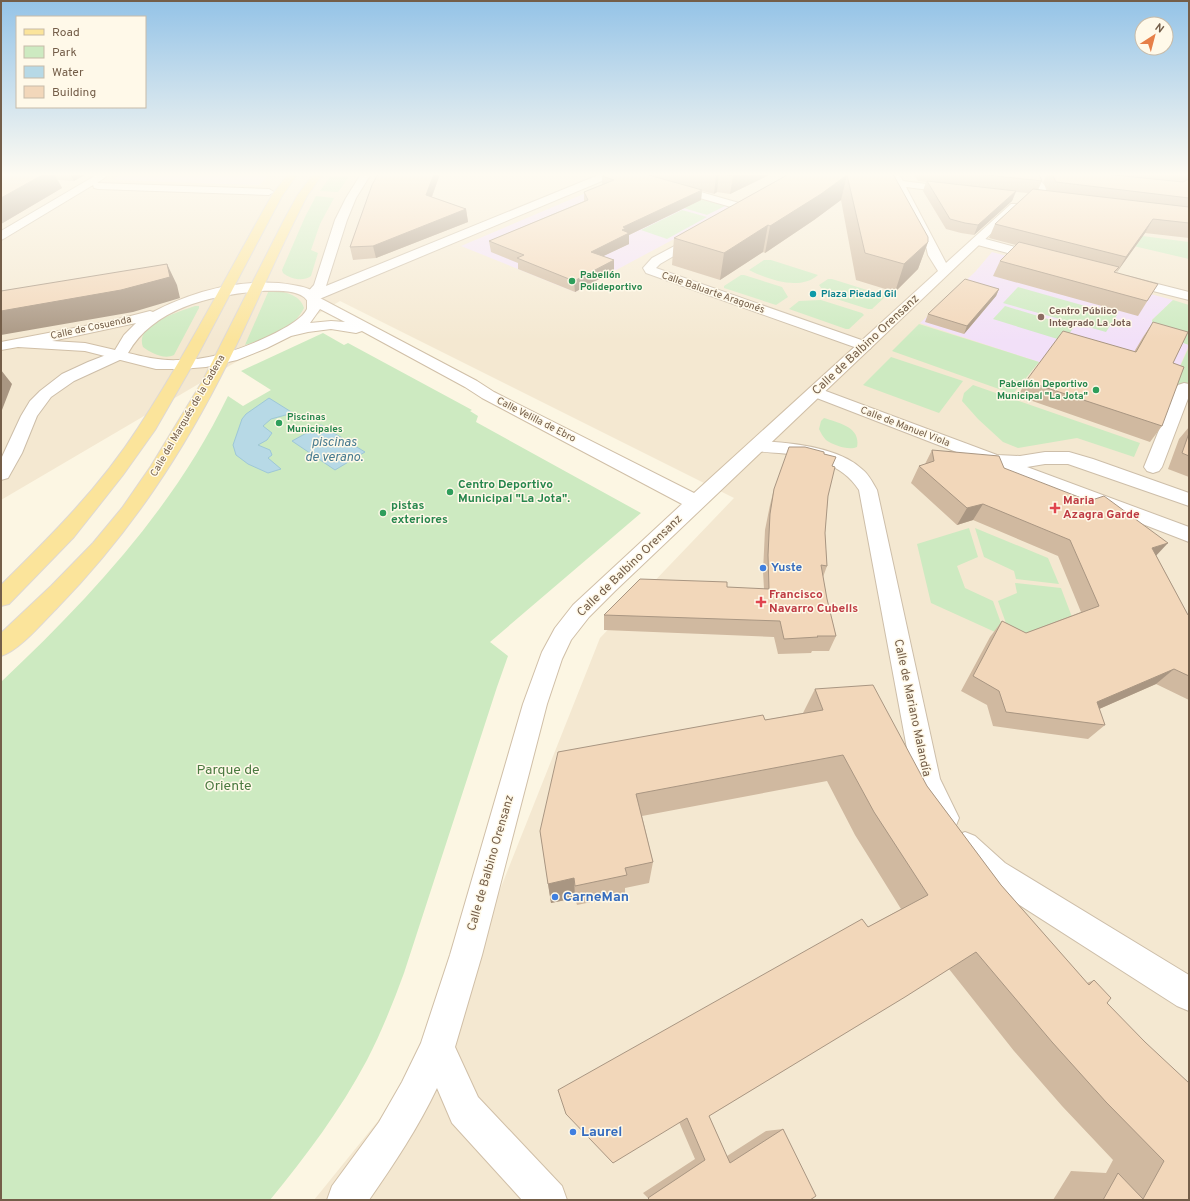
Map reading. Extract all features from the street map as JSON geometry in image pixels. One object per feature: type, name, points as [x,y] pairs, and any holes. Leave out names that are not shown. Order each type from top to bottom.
[{"type":"main road","points":[[1,598],[67,532],[117,471],[146,430],[185,364],[258,230]]},
{"type":"main road","name":"Calle del Marqués de la Cadena","points":[[1,647],[71,579],[112,533],[138,498],[174,443],[221,359],[284,230]]},
{"type":"street","points":[[1,236],[11,230]]},
{"type":"street","points":[[287,333],[309,316],[314,308],[312,298],[320,286],[338,230]]},
{"type":"street","points":[[312,298],[374,270],[472,230]]},
{"type":"street","points":[[924,230],[932,246],[934,255],[945,272]]},
{"type":"street","name":"Calle de Balbino Orensanz","points":[[346,1200],[392,1135],[415,1095],[437,1048],[466,955],[535,704],[550,659],[563,634],[580,611],[695,502],[991,230]]},
{"type":"street","name":"Calle Baluarte Aragonés","points":[[709,232],[656,261],[649,268],[650,270],[865,346]]},
{"type":"street","points":[[978,241],[1053,261]]},
{"type":"street","points":[[932,246],[943,251],[962,256]]},
{"type":"street","points":[[325,271],[333,274],[348,276],[374,270]]},
{"type":"street","points":[[1114,277],[1189,296]]},
{"type":"street","name":"Calle Velilla de Ebro","points":[[163,312],[185,303],[224,292],[256,286],[282,286],[299,290],[378,335],[471,384],[488,396],[695,502]]},
{"type":"street","points":[[1,474],[17,447],[29,416],[40,400],[67,379],[119,355],[138,327],[163,312]]},
{"type":"street","name":"Calle de Cosuenda","points":[[1,346],[110,325],[163,312]]},
{"type":"street","name":"Calle Velilla de Ebro","points":[[287,333],[316,325],[335,324],[378,335]]},
{"type":"street","name":"Calle de Cosuenda","points":[[19,343],[76,345],[156,364],[185,364],[221,359],[236,355],[287,333]]},
{"type":"street","points":[[1153,467],[1184,388]]},
{"type":"street","name":"Calle de Manuel Viola","points":[[815,392],[1189,535]]},
{"type":"street","name":"Calle de Mariano Malandía","points":[[757,446],[781,447],[830,458],[855,472],[868,490],[927,781],[938,805],[954,832],[973,854],[995,872],[1189,994]]},
{"type":"street","name":"Calle de Manuel Viola","points":[[995,461],[1020,462],[1058,457],[1087,463],[1189,500]]},
{"type":"street","name":"Calle de Manuel Viola","points":[[1084,495],[1066,480],[1064,470],[1070,464],[1087,463]]},
{"type":"street","points":[[437,1048],[465,1110],[548,1200]]},
{"type":"shaded area","points":[[1,230],[1189,230],[1189,1200],[314,1200],[437,1048],[600,638],[734,498],[340,301],[1,500]]},
{"type":"shaded area","points":[[499,230],[691,230],[575,292],[461,246]]},
{"type":"shaded area","name":"Centro Público Integrado La Jota","points":[[992,252],[1173,300],[1152,320],[1153,331],[1189,345],[1173,382],[1042,363],[920,323],[975,272]]},
{"type":"green space","points":[[299,230],[318,230],[311,250],[318,253],[311,276],[304,279],[293,278],[283,273],[282,270]]},
{"type":"green space","points":[[641,230],[683,230],[667,239]]},
{"type":"green space","points":[[1066,230],[1096,230],[1189,242],[1189,259]]},
{"type":"green space","points":[[764,260],[771,260],[818,275],[811,280],[794,283],[775,280],[749,270]]},
{"type":"green space","points":[[741,275],[782,287],[788,297],[776,305],[724,288],[724,286]]},
{"type":"green space","points":[[828,279],[886,296],[872,309],[868,309],[827,296],[819,285]]},
{"type":"green space","points":[[1018,287],[1117,315],[1106,332],[1003,303]]},
{"type":"green space","points":[[269,290],[285,292],[295,296],[302,303],[304,308],[299,316],[286,328],[270,336],[245,345]]},
{"type":"green space","points":[[821,300],[862,313],[864,315],[849,329],[846,329],[789,309],[799,301]]},
{"type":"green space","points":[[1173,300],[1189,305],[1189,345],[1153,332],[1152,320]]},
{"type":"green space","points":[[195,306],[199,306],[199,308],[174,355],[166,357],[162,356],[143,347],[142,339],[145,332],[151,326],[160,320]]},
{"type":"green space","points":[[1005,306],[1074,327],[1064,341],[993,319]]},
{"type":"green space","points":[[919,324],[1039,362],[1013,394],[892,351]]},
{"type":"green space","name":"Parque de Oriente","points":[[323,333],[344,345],[348,343],[472,410],[470,411],[478,416],[476,422],[641,513],[490,642],[508,656],[396,995],[372,1050],[346,1097],[297,1167],[270,1200],[1,1200],[1,682],[66,618],[128,550],[156,514],[182,476],[206,437],[228,396],[243,406],[271,390],[241,371]]},
{"type":"green space","points":[[1189,347],[1189,389],[1172,384]]},
{"type":"green space","points":[[891,357],[963,381],[939,413],[863,385]]},
{"type":"green space","points":[[973,385],[1140,443],[1134,457],[1077,438],[1018,448],[1003,442],[978,419],[962,401],[964,393]]},
{"type":"green space","points":[[824,418],[842,424],[852,430],[856,435],[857,447],[841,447],[826,440],[819,429],[821,421]]},
{"type":"green space","points":[[969,528],[978,557],[957,566],[965,588],[993,601],[1006,637],[931,603],[917,544]]},
{"type":"green space","points":[[975,528],[1048,558],[1059,584],[1016,579],[1014,571],[984,557]]},
{"type":"green space","points":[[1015,583],[1061,588],[1072,617],[1012,640],[998,601],[1017,593]]},
{"type":"water","points":[[269,398],[293,413],[271,419],[263,426],[272,433],[267,440],[258,445],[270,450],[272,455],[268,458],[281,469],[268,473],[248,464],[236,455],[233,445],[242,419],[246,414]]},
{"type":"water","name":"piscinas de verano.","points":[[321,425],[365,452],[335,470],[292,441]]},
{"type":"building","points":[[356,230],[413,230],[373,246],[350,247]]},
{"type":"building","points":[[515,230],[622,230],[629,233],[591,252],[614,260],[574,281],[517,258],[524,255],[489,241]]},
{"type":"building","points":[[688,230],[760,230],[724,253],[674,238]]},
{"type":"building","points":[[860,230],[924,230],[928,237],[928,242],[904,264],[865,253]]},
{"type":"building","points":[[1019,230],[1145,230],[1126,257]]},
{"type":"building","points":[[1019,242],[1119,267],[1114,272],[1158,284],[1147,301],[1000,261]]},
{"type":"building","points":[[167,264],[170,277],[121,290],[1,311],[1,291]]},
{"type":"building","points":[[965,279],[999,289],[967,326],[928,314]]},
{"type":"building","points":[[1153,322],[1188,332],[1173,363],[1184,367],[1162,426],[1026,381],[1063,331],[1136,352]]},
{"type":"building","points":[[1189,433],[1189,456],[1182,453]]},
{"type":"building","points":[[789,447],[805,447],[836,457],[832,466],[835,467],[828,496],[825,533],[827,566],[821,565],[836,636],[784,639],[780,621],[604,615],[640,579],[727,582],[727,587],[769,589],[768,555],[770,514],[774,489]]},
{"type":"building","points":[[932,450],[999,456],[1004,468],[1089,501],[1104,496],[1168,543],[1152,548],[1189,616],[1189,676],[1174,669],[1097,702],[1105,725],[1006,712],[999,691],[973,676],[1002,621],[1026,633],[1099,606],[1070,540],[983,504],[967,508],[919,466],[934,461]]},
{"type":"building","points":[[873,685],[927,786],[1001,885],[1089,985],[1094,980],[1111,998],[1107,1003],[1145,1042],[1189,1083],[1189,1200],[1103,1200],[1118,1173],[1143,1199],[1164,1161],[1106,1102],[1052,1042],[976,952],[709,1116],[730,1163],[783,1129],[816,1196],[810,1200],[650,1200],[648,1198],[705,1160],[687,1118],[613,1163],[566,1114],[558,1090],[862,919],[868,927],[928,895],[874,812],[843,755],[636,794],[653,862],[625,868],[627,875],[575,886],[574,878],[548,884],[540,831],[558,752],[763,715],[765,720],[823,710],[815,689]]},
{"type":"place","name":"Pabellón Polideportivo","points":[[572,281]]},
{"type":"place","name":"Plaza Piedad Gil","points":[[813,294]]},
{"type":"place","name":"Centro Público Integrado La Jota","points":[[1041,317]]},
{"type":"place","name":"Pabellón Deportivo Municipal \"La Jota\"","points":[[1096,390]]},
{"type":"place","name":"Piscinas Municipales","points":[[279,423]]},
{"type":"place","name":"Centro Deportivo Municipal \"La Jota\".","points":[[450,492]]},
{"type":"place","name":"Maria Azagra Garde","points":[[1055,508]]},
{"type":"place","name":"pistas exteriores","points":[[383,513]]},
{"type":"place","name":"Yuste","points":[[763,568]]},
{"type":"place","name":"Francisco Navarro Cubells","points":[[761,602]]},
{"type":"place","name":"CarneMan","points":[[555,897]]},
{"type":"place","name":"Laurel","points":[[573,1132]]}]
